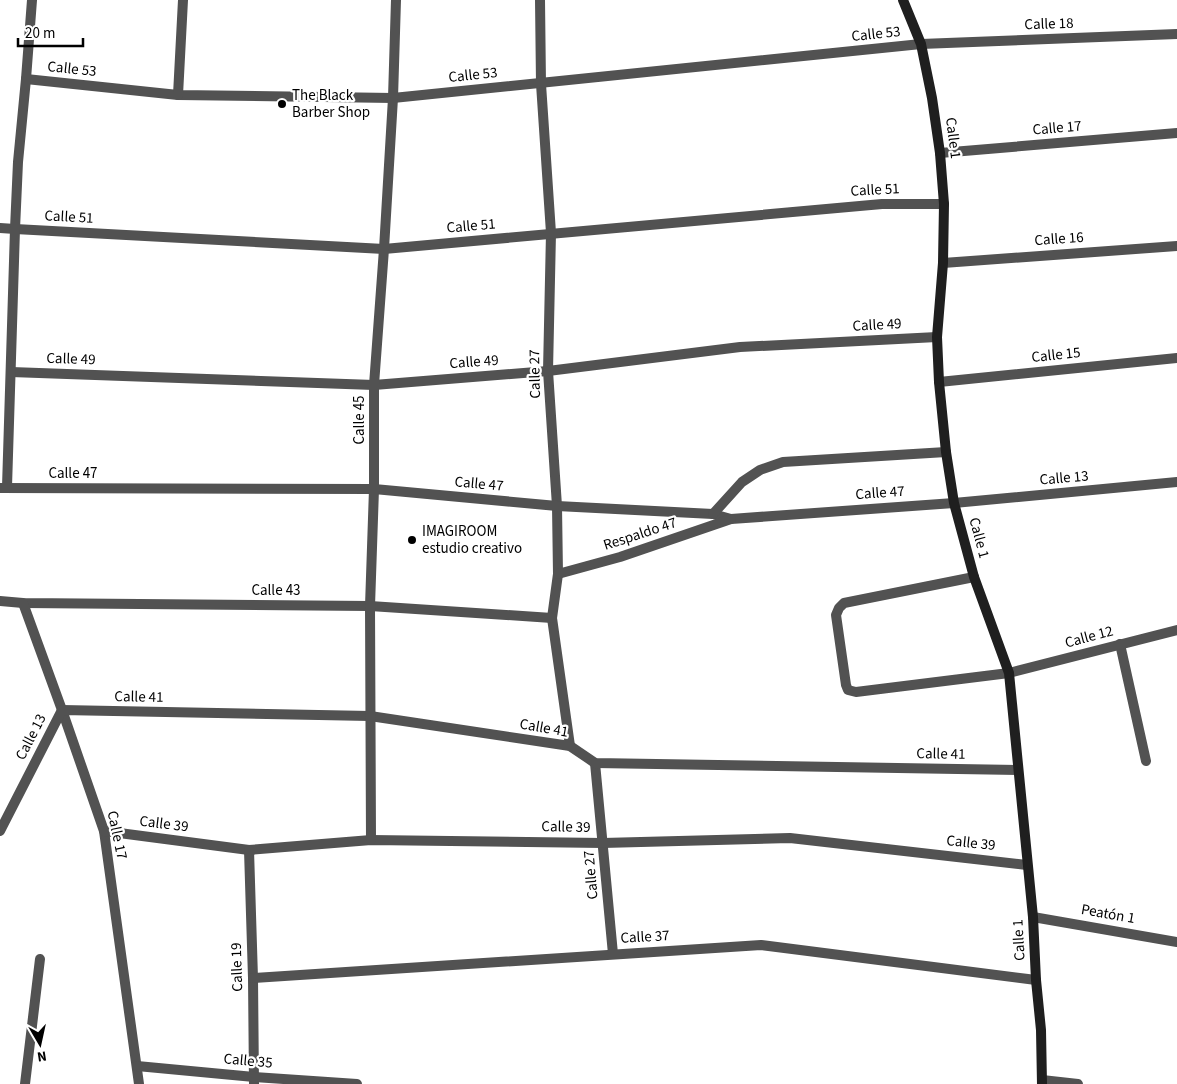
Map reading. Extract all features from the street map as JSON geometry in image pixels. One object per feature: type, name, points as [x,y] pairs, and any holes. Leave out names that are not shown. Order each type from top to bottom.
[{"type":"street","points":[[4,488],[11,372],[18,162],[32,0]]},
{"type":"street","points":[[178,95],[183,0]]},
{"type":"street","name":"Calle 45","points":[[371,840],[370,606],[374,489],[374,385],[384,249],[396,0]]},
{"type":"street","name":"Calle 27","points":[[540,0],[541,84],[551,233],[548,371],[557,506],[558,574],[552,618],[570,746]]},
{"type":"street","name":"Calle 1","points":[[902,0],[921,44],[932,98],[940,153],[944,204],[943,263],[937,337],[939,382],[946,452],[954,503],[974,577],[1009,673],[1033,917],[1041,1030],[1042,1082]]},
{"type":"street","name":"Calle 18","points":[[921,44],[1177,34]]},
{"type":"street","name":"Calle 53","points":[[26,79],[178,95],[392,98],[921,44]]},
{"type":"street","name":"Calle 17","points":[[940,153],[1177,133]]},
{"type":"street","name":"Calle 51","points":[[0,228],[384,249],[882,204],[944,204]]},
{"type":"street","name":"Calle 16","points":[[943,263],[1177,246]]},
{"type":"street","name":"Calle 49","points":[[11,372],[374,385],[548,371],[740,347],[937,337]]},
{"type":"street","name":"Calle 15","points":[[939,382],[1177,358]]},
{"type":"street","points":[[713,514],[742,482],[760,470],[783,462],[946,452]]},
{"type":"street","name":"Calle 13","points":[[954,503],[1177,482]]},
{"type":"street","name":"Calle 47","points":[[4,488],[374,489],[557,506],[713,514],[731,519],[954,503]]},
{"type":"street","name":"Respaldo 47","points":[[558,574],[620,557],[731,519]]},
{"type":"street","name":"Calle 12","points":[[974,577],[844,603],[836,615],[848,690],[856,692],[1009,673],[1177,630]]},
{"type":"street","name":"Calle 43","points":[[0,600],[23,603],[370,606],[552,618]]},
{"type":"street","name":"Calle 17","points":[[23,603],[104,832],[139,1084]]},
{"type":"street","points":[[1120,644],[1146,761]]},
{"type":"street","name":"Calle 13","points":[[0,831],[62,710]]},
{"type":"street","name":"Calle 41","points":[[62,710],[370,716],[570,746],[595,763],[1018,770]]},
{"type":"street","name":"Calle 27","points":[[595,763],[613,954]]},
{"type":"street","name":"Calle 39","points":[[104,832],[249,850],[371,840],[603,842],[790,838],[1027,865]]},
{"type":"street","name":"Calle 19","points":[[249,850],[254,1080]]},
{"type":"street","name":"Peatón 1","points":[[1033,917],[1177,942]]},
{"type":"street","name":"Calle 37","points":[[253,978],[761,945],[1036,980]]},
{"type":"street","points":[[25,1084],[40,960]]},
{"type":"street","name":"Calle 35","points":[[137,1066],[254,1080],[357,1084]]},
{"type":"street","points":[[1042,1082],[1078,1084]]},
{"type":"place","name":"The Black Barber Shop","points":[[282,104]]},
{"type":"place","name":"IMAGIROOM estudio creativo","points":[[412,540]]}]
